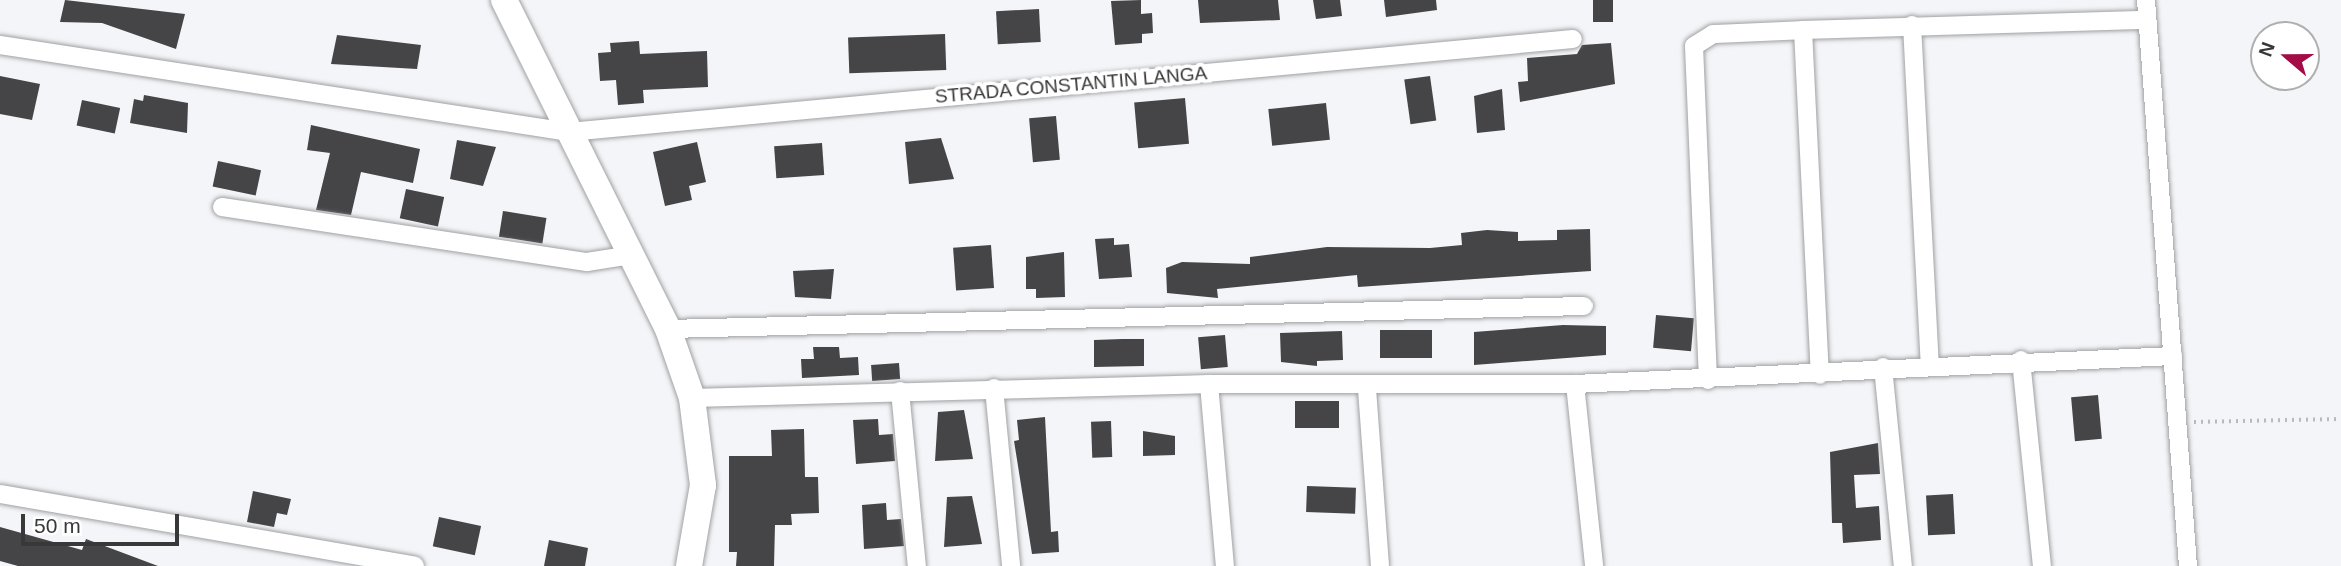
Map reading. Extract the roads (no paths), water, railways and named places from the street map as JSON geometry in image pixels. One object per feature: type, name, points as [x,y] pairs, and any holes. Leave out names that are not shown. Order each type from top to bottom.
[{"type":"main road","points":[[503,0],[668,329],[692,398],[703,485],[689,566]]},
{"type":"street","points":[[2146,0],[2188,566]]},
{"type":"street","points":[[1708,380],[1694,46],[1713,34],[1912,25],[2147,20]]},
{"type":"street","points":[[1912,25],[1930,365]]},
{"type":"street","points":[[1803,30],[1820,375]]},
{"type":"street","name":"STRADA CONSTANTIN LANGA","points":[[0,45],[569,132],[1573,39]]},
{"type":"street","points":[[222,207],[587,262],[632,255]]},
{"type":"street","points":[[668,329],[1584,306]]},
{"type":"street","points":[[692,398],[1209,384],[1367,389],[1576,384],[1820,375],[1883,367],[2021,360],[2173,356]]},
{"type":"street","points":[[2021,360],[2042,566]]},
{"type":"street","points":[[1883,367],[1903,566]]},
{"type":"street","points":[[1209,384],[1225,566]]},
{"type":"street","points":[[1576,384],[1594,566]]},
{"type":"street","points":[[994,388],[1011,566]]},
{"type":"street","points":[[1367,389],[1380,566]]},
{"type":"street","points":[[900,391],[917,566]]},
{"type":"street","points":[[0,494],[415,566]]}]
